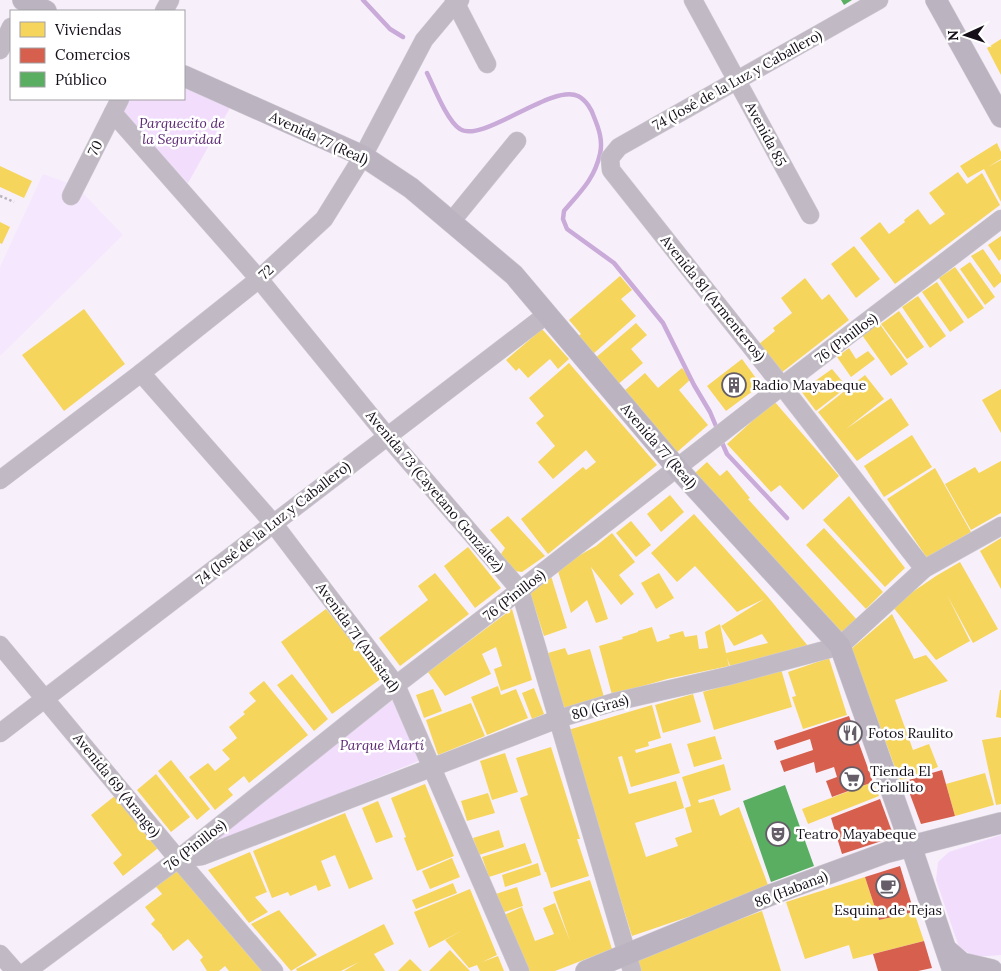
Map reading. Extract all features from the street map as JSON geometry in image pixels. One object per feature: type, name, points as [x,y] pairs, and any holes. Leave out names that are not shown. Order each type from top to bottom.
[{"type":"main road","points":[[936,0],[1001,117]]},
{"type":"main road","points":[[23,3],[43,10]]},
{"type":"main road","name":"Avenida 77 (Real)","points":[[185,76],[363,156],[411,188],[514,275],[677,468],[840,646],[912,846],[953,971]]},
{"type":"main road","name":"86 (Habana)","points":[[586,971],[630,963],[773,894],[888,852],[1001,823]]},
{"type":"main road","points":[[947,950],[962,963],[994,969]]},
{"type":"street","name":"Avenida 85","points":[[693,0],[810,215]]},
{"type":"street","name":"74 (José de la Luz y Caballero)","points":[[610,170],[610,158],[619,147],[879,0]]},
{"type":"street","points":[[456,1],[487,64]]},
{"type":"street","name":"72","points":[[0,480],[259,279],[324,219],[363,156],[424,40],[456,1]]},
{"type":"street","points":[[0,50],[10,29]]},
{"type":"street","name":"70","points":[[71,196],[117,106]]},
{"type":"street","name":"Avenida 73 (Cayetano González)","points":[[117,106],[387,436],[520,590],[630,963]]},
{"type":"street","points":[[451,222],[517,140]]},
{"type":"street","name":"Avenida 81 (Armenteros)","points":[[610,170],[782,386],[924,569]]},
{"type":"street","name":"76 (Pinillos)","points":[[27,971],[178,859],[396,685],[732,424],[1001,220]]},
{"type":"street","name":"74 (José de la Luz y Caballero)","points":[[0,733],[546,315]]},
{"type":"street","name":"Avenida 71 (Amistad)","points":[[140,373],[273,524],[396,685],[520,971]]},
{"type":"street","name":"80 (Gras)","points":[[178,859],[202,856],[558,719],[614,702],[728,676],[840,646],[924,569],[1001,526]]},
{"type":"street","name":"Avenida 69 (Arango)","points":[[0,645],[274,971]]},
{"type":"street","points":[[0,954],[15,971]]},
{"type":"path","points":[[0,196],[14,202]]},
{"type":"shaded area","points":[[43,174],[76,186],[123,235],[0,356],[0,267]]},
{"type":"green space","name":"Parquecito de la Seguridad","points":[[185,84],[231,106],[188,183],[120,114],[129,100],[185,100]]},
{"type":"green space","name":"Parque Martí","points":[[393,700],[421,760],[217,843],[212,837]]},
{"type":"green space","points":[[1001,835],[1001,955],[975,957],[959,947],[936,880],[938,862],[949,852]]},
{"type":"building: Viviendas","points":[[1001,39],[1001,75],[987,48]]},
{"type":"building: Viviendas","points":[[997,143],[1001,152],[1001,159],[988,167],[1001,160],[1001,202],[984,169],[968,178],[960,166]]},
{"type":"building: Viviendas","points":[[0,166],[32,181],[24,198],[0,187]]},
{"type":"building: Viviendas","points":[[958,172],[967,184],[982,173],[1000,205],[895,284],[860,238],[880,222],[889,234],[918,209],[930,225],[945,214],[929,193]]},
{"type":"building: Viviendas","points":[[0,222],[10,227],[2,244],[0,243]]},
{"type":"building: Viviendas","points":[[1001,236],[1001,259],[999,261],[988,245]]},
{"type":"building: Viviendas","points":[[854,246],[880,279],[856,298],[831,264]]},
{"type":"building: Viviendas","points":[[983,249],[1001,275],[1001,282],[994,288],[971,256]]},
{"type":"building: Viviendas","points":[[970,262],[995,297],[985,305],[960,269]]},
{"type":"building: Viviendas","points":[[955,267],[984,308],[968,319],[939,278]]},
{"type":"building: Viviendas","points":[[620,276],[632,290],[621,299],[636,316],[593,354],[578,336],[581,334],[569,320]]},
{"type":"building: Viviendas","points":[[805,278],[822,300],[829,294],[849,320],[781,373],[759,344],[775,331],[773,328],[792,313],[781,298]]},
{"type":"building: Viviendas","points":[[937,282],[964,322],[950,332],[922,292]]},
{"type":"building: Viviendas","points":[[918,296],[946,336],[930,348],[902,307]]},
{"type":"building: Viviendas","points":[[84,309],[125,364],[64,411],[22,355]]},
{"type":"building: Viviendas","points":[[899,311],[924,347],[907,359],[881,324]]},
{"type":"building: Viviendas","points":[[636,323],[647,335],[631,349],[643,363],[616,386],[593,360]]},
{"type":"building: Viviendas","points":[[879,323],[908,364],[891,376],[862,335]]},
{"type":"building: Viviendas","points":[[542,329],[569,359],[558,369],[550,359],[528,378],[519,368],[516,371],[506,360]]},
{"type":"building: Viviendas","points":[[849,348],[856,359],[868,351],[875,359],[851,377],[837,357]]},
{"type":"building: Viviendas","name":"Radio Mayabeque","points":[[742,359],[761,385],[726,411],[707,386]]},
{"type":"building: Viviendas","points":[[569,363],[657,465],[548,554],[521,519],[583,467],[586,470],[596,462],[586,450],[553,479],[538,462],[555,446],[536,423],[544,416],[529,398]]},
{"type":"building: Viviendas","points":[[682,368],[691,379],[679,390],[708,425],[676,453],[624,391],[645,373],[658,388]]},
{"type":"building: Viviendas","points":[[832,369],[847,387],[816,411],[801,391]]},
{"type":"building: Viviendas","points":[[865,375],[884,399],[846,429],[891,398],[909,425],[857,461],[818,412]]},
{"type":"building: Viviendas","points":[[1001,389],[1001,433],[982,400]]},
{"type":"building: Viviendas","points":[[774,401],[839,476],[803,510],[780,485],[771,492],[727,444]]},
{"type":"building: Viviendas","points":[[912,435],[932,467],[884,497],[864,466]]},
{"type":"building: Viviendas","points":[[1001,461],[1001,513],[971,530],[945,484],[975,467],[979,473]]},
{"type":"building: Viviendas","points":[[707,462],[720,476],[727,470],[750,498],[748,499],[858,621],[842,635],[695,473]]},
{"type":"building: Viviendas","points":[[935,468],[971,532],[927,558],[887,499]]},
{"type":"building: Viviendas","points":[[670,495],[684,512],[661,532],[647,514]]},
{"type":"building: Viviendas","points":[[849,496],[905,568],[885,587],[823,520]]},
{"type":"building: Viviendas","points":[[694,514],[768,597],[808,646],[730,666],[727,658],[729,666],[667,679],[612,695],[599,646],[623,639],[622,637],[638,631],[652,627],[657,642],[670,638],[669,635],[683,631],[685,637],[697,635],[699,649],[708,648],[705,632],[720,624],[726,653],[768,643],[762,634],[734,646],[721,626],[764,599],[737,612],[695,566],[677,582],[651,553]]},
{"type":"building: Viviendas","points":[[508,516],[545,556],[522,572],[515,571],[501,554],[505,548],[490,530]]},
{"type":"building: Viviendas","points":[[631,521],[651,545],[636,557],[616,533]]},
{"type":"building: Viviendas","points":[[824,528],[883,592],[866,609],[806,545]]},
{"type":"building: Viviendas","points":[[612,533],[635,562],[619,575],[634,594],[621,605],[591,567],[608,619],[596,623],[587,600],[571,613],[557,568],[596,546]]},
{"type":"building: Viviendas","points":[[1001,538],[1001,589],[980,551]]},
{"type":"building: Viviendas","points":[[468,547],[501,588],[475,608],[444,566]]},
{"type":"building: Viviendas","points":[[960,562],[998,629],[973,643],[947,595],[970,641],[936,660],[892,606]]},
{"type":"building: Viviendas","points":[[435,573],[469,614],[400,666],[379,638],[428,600],[418,586]]},
{"type":"building: Viviendas","points":[[659,573],[674,598],[656,609],[641,583]]},
{"type":"building: Viviendas","points":[[551,576],[567,628],[544,636],[530,593]]},
{"type":"building: Viviendas","points":[[326,609],[382,678],[332,714],[281,642]]},
{"type":"building: Viviendas","points":[[512,609],[532,680],[501,691],[494,669],[502,666],[496,647],[482,654],[491,674],[445,696],[428,672]]},
{"type":"building: Viviendas","points":[[892,614],[914,659],[926,655],[948,681],[895,700],[913,750],[929,744],[938,767],[900,781],[850,650]]},
{"type":"building: Viviendas","points":[[565,648],[568,655],[590,649],[604,697],[564,709],[548,653]]},
{"type":"building: Viviendas","points":[[829,658],[847,715],[803,729],[792,697],[796,696],[788,672]]},
{"type":"building: Viviendas","points":[[781,669],[792,707],[714,730],[703,692]]},
{"type":"building: Viviendas","points":[[292,674],[328,719],[314,731],[277,685]]},
{"type":"building: Viviendas","points":[[264,681],[308,735],[249,783],[244,776],[228,789],[233,795],[215,810],[189,777],[208,763],[215,771],[230,759],[222,750],[237,738],[229,727],[245,714],[243,712],[256,701],[249,693]]},
{"type":"building: Viviendas","points":[[498,686],[501,695],[516,689],[528,718],[487,735],[471,697]]},
{"type":"building: Viviendas","points":[[534,688],[544,714],[532,719],[522,693]]},
{"type":"building: Viviendas","points":[[433,689],[442,711],[424,718],[416,695]]},
{"type":"building: Viviendas","points":[[1001,690],[1001,718],[996,717]]},
{"type":"building: Viviendas","points":[[693,694],[701,722],[663,733],[655,705]]},
{"type":"building: Viviendas","points":[[471,703],[485,736],[438,755],[426,720]]},
{"type":"building: Viviendas","points":[[652,705],[661,738],[648,742],[649,746],[635,750],[636,753],[671,743],[680,773],[631,787],[622,756],[618,757],[629,794],[676,781],[684,808],[635,823],[646,857],[678,846],[675,838],[692,832],[685,808],[691,806],[682,777],[724,764],[731,790],[698,800],[699,803],[714,799],[720,816],[739,807],[768,885],[717,907],[632,936],[568,730]]},
{"type":"building: Viviendas","points":[[715,736],[722,759],[694,767],[687,744]]},
{"type":"building: Viviendas","points":[[1001,737],[1001,804],[996,805],[982,740]]},
{"type":"building: Viviendas","points":[[551,747],[580,839],[577,839],[589,876],[551,888],[520,798],[528,795],[516,758]]},
{"type":"building: Viviendas","points":[[505,753],[518,792],[492,800],[480,761]]},
{"type":"building: Viviendas","points":[[171,760],[210,809],[197,820],[158,771]]},
{"type":"building: Viviendas","points":[[985,773],[994,805],[955,816],[946,784]]},
{"type":"building: Viviendas","points":[[156,774],[190,817],[171,832],[137,790]]},
{"type":"building: Viviendas","points":[[873,782],[879,796],[808,824],[802,809]]},
{"type":"building: Viviendas","points":[[425,784],[454,856],[417,871],[391,798]]},
{"type":"building: Viviendas","points":[[488,793],[495,813],[467,821],[461,801]]},
{"type":"building: Viviendas","points":[[116,795],[158,848],[123,876],[113,863],[122,855],[91,815]]},
{"type":"building: Viviendas","points":[[378,801],[393,837],[376,843],[362,808]]},
{"type":"building: Viviendas","points":[[345,813],[373,879],[349,889],[335,855],[321,861],[331,886],[318,891],[316,885],[290,896],[288,892],[272,898],[253,851]]},
{"type":"building: Viviendas","points":[[499,830],[504,847],[479,855],[473,838]]},
{"type":"building: Viviendas","points":[[525,843],[532,863],[489,877],[482,857]]},
{"type":"building: Viviendas","points":[[250,852],[267,892],[255,897],[268,912],[249,923],[208,870]]},
{"type":"building: Viviendas","points":[[452,858],[460,877],[430,889],[422,871]]},
{"type":"building: Viviendas","points":[[538,863],[541,875],[505,887],[502,875]]},
{"type":"building: Viviendas","points":[[173,866],[205,901],[263,971],[229,971],[225,966],[219,971],[207,971],[200,960],[203,957],[188,939],[173,951],[162,935],[151,924],[155,920],[145,907],[162,894],[153,883]]},
{"type":"building: Viviendas","points":[[865,877],[879,920],[914,912],[924,941],[853,959],[849,945],[805,959],[786,902]]},
{"type":"building: Viviendas","points":[[590,880],[612,949],[555,971],[527,971],[504,915],[522,907],[535,941],[554,934],[543,908],[555,903],[570,941],[553,892]]},
{"type":"building: Viviendas","points":[[453,883],[457,893],[416,909],[412,900]]},
{"type":"building: Viviendas","points":[[517,887],[523,906],[502,913],[496,894]]},
{"type":"building: Viviendas","points":[[470,889],[497,955],[482,962],[498,956],[504,971],[480,971],[477,965],[469,968],[445,940],[463,930],[429,948],[414,912]]},
{"type":"building: Viviendas","points":[[279,910],[317,955],[291,971],[251,924]]},
{"type":"building: Viviendas","points":[[762,911],[781,971],[637,971],[633,959]]},
{"type":"building: Viviendas","points":[[384,924],[394,944],[374,954],[385,971],[344,971],[359,962],[341,971],[297,971],[296,969]]},
{"type":"building: Viviendas","points":[[450,950],[470,971],[429,971]]},
{"type":"building: Viviendas","points":[[410,959],[422,971],[398,971]]},
{"type":"building: Comercios","points":[[849,716],[873,782],[832,797],[826,781],[837,777],[834,767],[816,773],[814,762],[784,772],[780,761],[813,750],[810,739],[777,750],[774,741]]},
{"type":"building: Comercios","points":[[942,770],[955,816],[921,824],[905,781]]},
{"type":"building: Comercios","points":[[880,799],[894,837],[842,854],[831,818]]},
{"type":"building: Comercios","name":"Esquina de Tejas","points":[[900,866],[914,912],[879,920],[865,877]]},
{"type":"building: Comercios","points":[[924,941],[932,968],[918,971],[878,971],[873,954]]},
{"type":"building: Público","points":[[841,0],[852,0],[844,5]]},
{"type":"building: Público","name":"Teatro Mayabeque","points":[[785,785],[814,866],[771,882],[743,801]]},
{"type":"waterway","points":[[363,0],[390,29],[403,37]]},
{"type":"waterway","points":[[427,73],[450,119],[460,129],[470,131],[500,122],[535,105],[566,94],[578,96],[586,103],[592,111],[597,126],[601,140],[601,149],[590,178],[564,211],[563,219],[567,229],[614,263],[663,323],[718,431]]},
{"type":"waterway","points":[[720,438],[727,454],[787,518]]},
{"type":"place","name":"Radio Mayabeque","points":[[734,385]]},
{"type":"place","name":"Fotos Raulito","points":[[850,733]]},
{"type":"place","name":"Tienda El Criollito","points":[[852,779]]},
{"type":"place","name":"Teatro Mayabeque","points":[[778,834]]},
{"type":"place","name":"Esquina de Tejas","points":[[888,886]]}]
